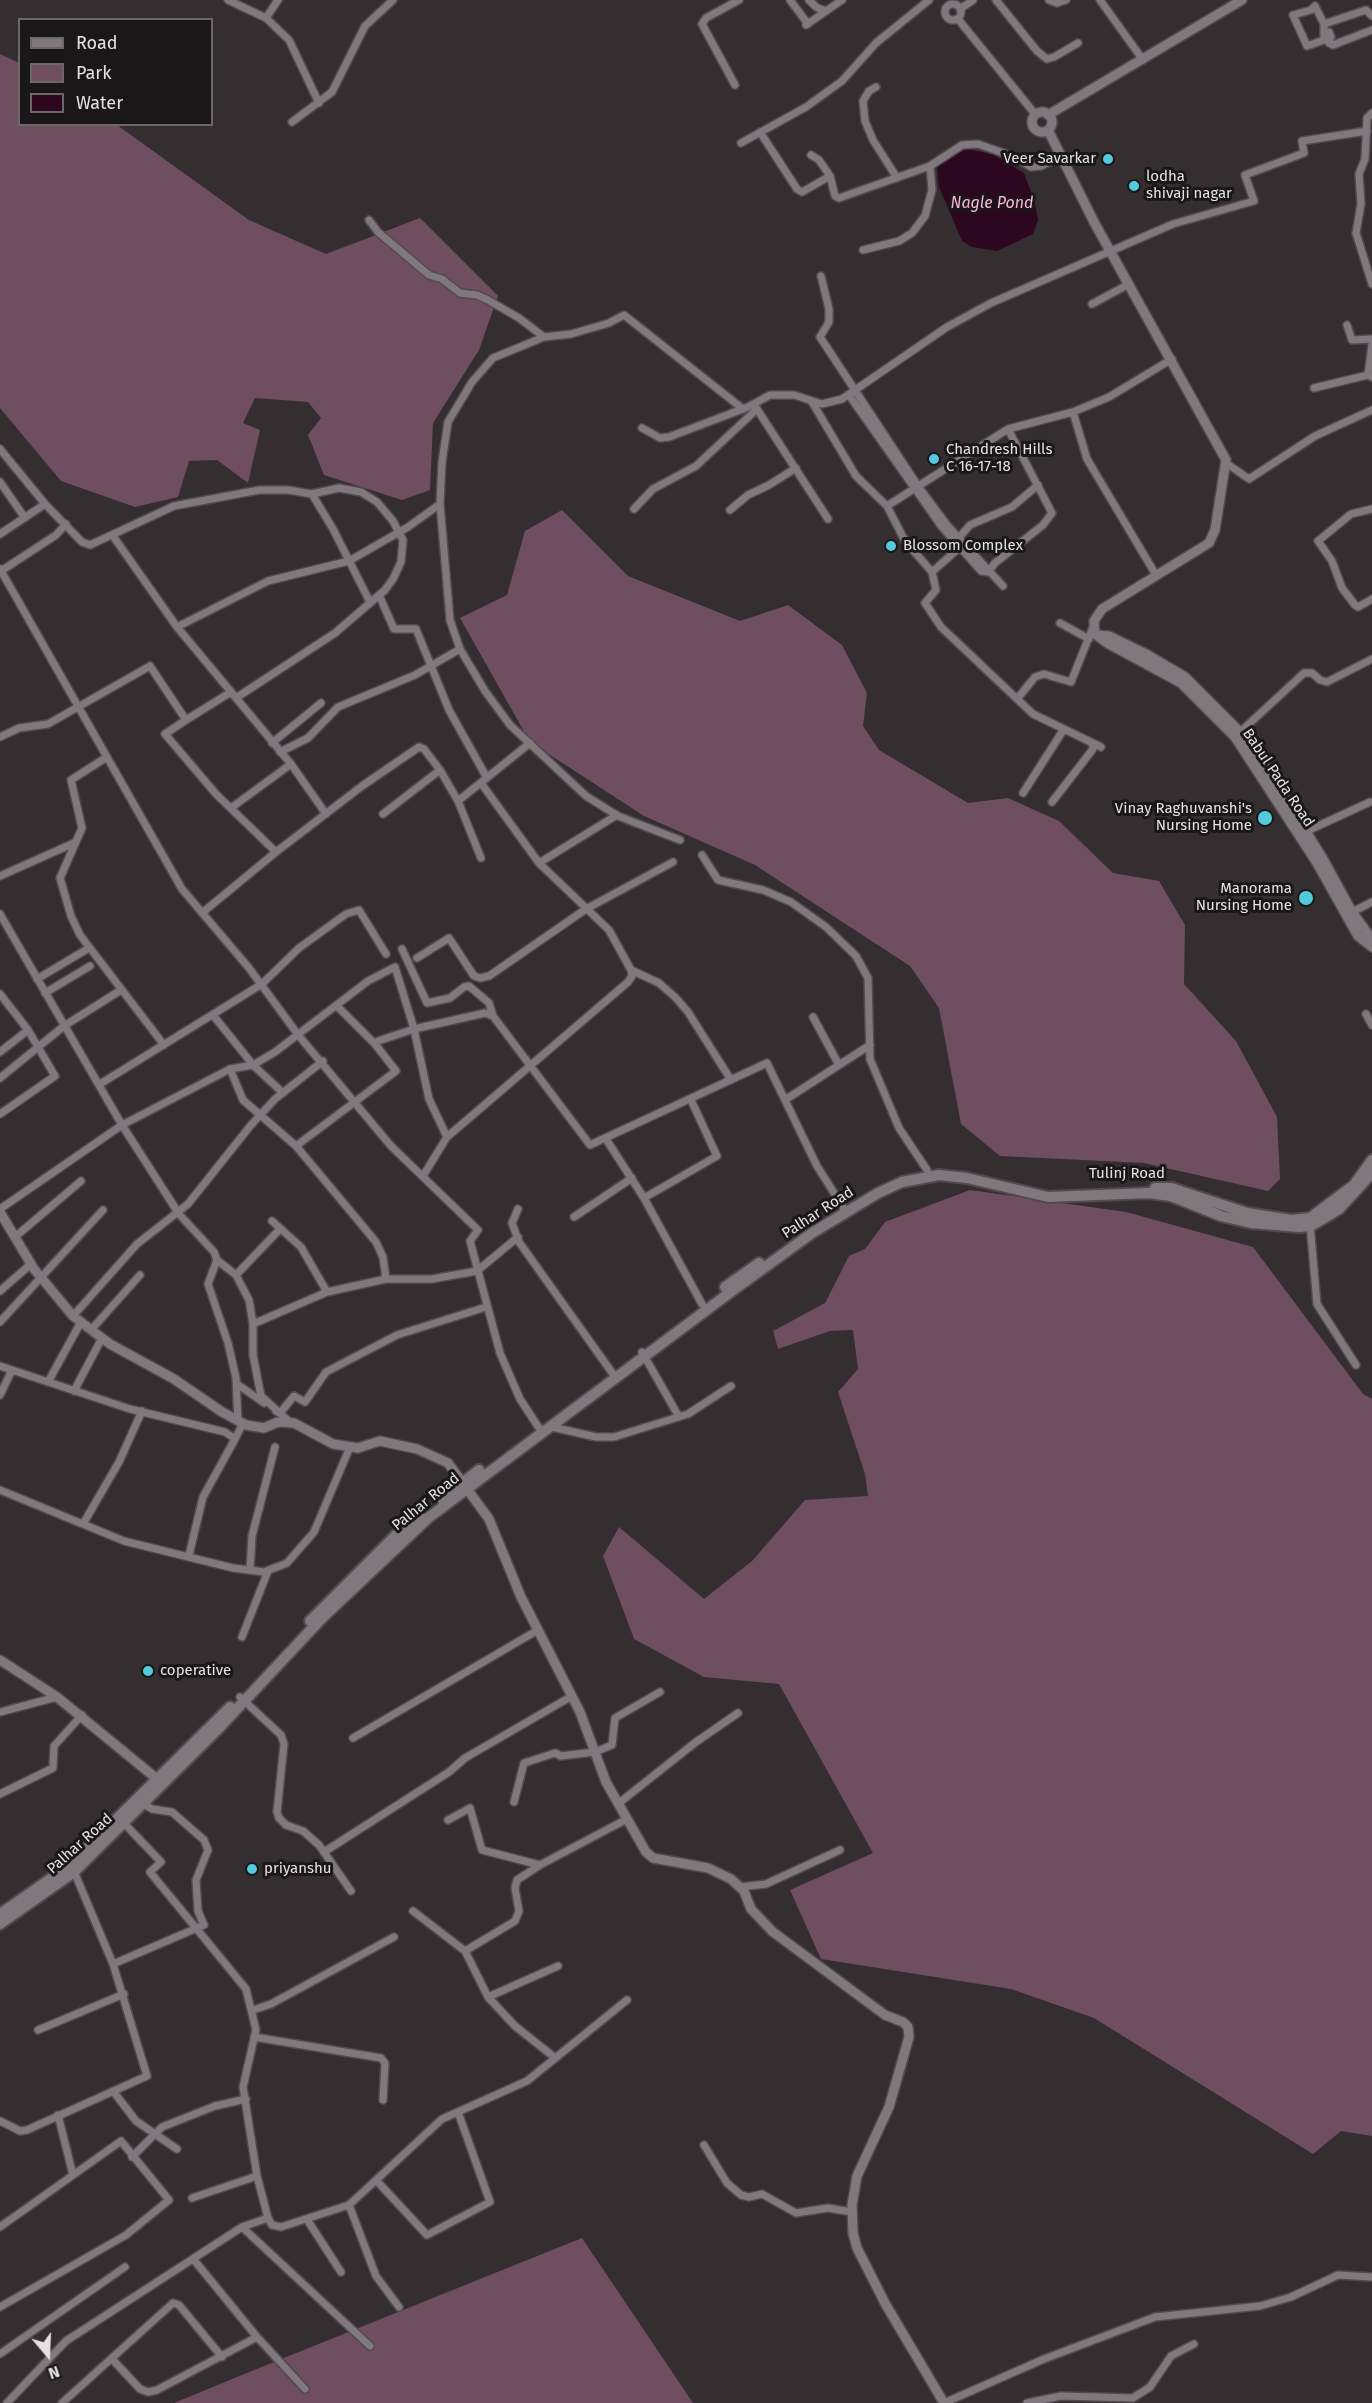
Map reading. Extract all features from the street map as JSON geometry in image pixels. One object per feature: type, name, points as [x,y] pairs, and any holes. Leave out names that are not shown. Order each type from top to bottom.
[{"type":"main road","points":[[1310,1222],[1354,1185],[1372,1160]]},
{"type":"main road","name":"Tulinj Road","points":[[927,1173],[957,1172],[1041,1190],[1171,1188],[1247,1213],[1310,1222]]},
{"type":"main road","name":"Palhar Road","points":[[465,1485],[552,1427],[644,1354],[702,1304],[894,1178],[927,1173]]},
{"type":"main road","points":[[1310,1222],[1339,1209],[1372,1173]]},
{"type":"main road","name":"Palhar Road","points":[[122,1821],[157,1779],[242,1699],[374,1567],[465,1485],[539,1428],[844,1210]]},
{"type":"main road","name":"Palhar Road","points":[[0,1924],[72,1868],[122,1821],[144,1804],[242,1699]]},
{"type":"main road","name":"Palhar Road","points":[[0,1914],[72,1868]]},
{"type":"street","points":[[228,0],[266,18],[295,48],[319,103]]},
{"type":"street","points":[[266,18],[278,0]]},
{"type":"street","points":[[292,122],[337,87],[365,26],[393,0]]},
{"type":"street","points":[[735,85],[702,24],[706,18],[739,0]]},
{"type":"street","points":[[790,0],[807,25],[842,0]]},
{"type":"street","points":[[809,0],[816,8],[825,10]]},
{"type":"street","points":[[741,142],[806,107],[842,81],[876,43],[929,0]]},
{"type":"street","points":[[958,19],[960,9],[973,0]]},
{"type":"street","points":[[996,0],[1037,51],[1047,58],[1054,57],[1078,43]]},
{"type":"street","points":[[1049,0],[1057,3],[1066,0]]},
{"type":"street","points":[[1100,0],[1143,60]]},
{"type":"street","points":[[1048,115],[1242,0]]},
{"type":"street","points":[[958,19],[954,21],[947,17],[945,12],[948,3],[957,5],[960,9]]},
{"type":"street","points":[[1315,6],[1324,24],[1324,40],[1307,46],[1293,15],[1315,6]]},
{"type":"street","points":[[1324,24],[1366,10],[1372,17]]},
{"type":"street","points":[[958,19],[1035,114]]},
{"type":"street","points":[[1329,32],[1331,37],[1329,43],[1333,45],[1372,30]]},
{"type":"street","points":[[876,87],[863,101],[865,121],[873,140],[897,178]]},
{"type":"street","points":[[1017,699],[1035,677],[1044,674],[1071,682],[1102,609],[1209,543],[1214,537],[1226,464],[1225,456],[1060,157],[1048,130],[1051,121],[1048,115],[1042,112],[1035,114],[1032,120],[1034,128],[1039,132],[1048,130]]},
{"type":"street","points":[[1372,113],[1367,118],[1365,159],[1359,174],[1361,204],[1356,233],[1372,284]]},
{"type":"street","points":[[634,509],[653,489],[696,466],[756,406],[771,395],[794,395],[812,402],[832,402],[852,394],[947,327],[973,313],[1173,224],[1254,201],[1245,175],[1304,153],[1302,141],[1367,131]]},
{"type":"street","points":[[760,132],[797,189],[802,192],[830,176]]},
{"type":"street","points":[[811,155],[819,160],[830,176],[832,190],[839,198],[930,166],[962,145],[978,144],[1012,156],[1031,167],[1041,166],[1060,157]]},
{"type":"street","points":[[863,250],[899,241],[912,233],[925,216],[932,189],[930,166]]},
{"type":"street","points":[[369,220],[378,232],[429,275],[442,279],[460,293],[477,295],[488,300],[519,318],[544,337]]},
{"type":"street","points":[[821,276],[829,309],[828,322],[820,337],[852,394],[957,543],[986,566],[988,572],[1003,586]]},
{"type":"street","points":[[1092,304],[1129,284]]},
{"type":"street","points":[[680,840],[617,815],[586,796],[510,725],[485,691],[460,649],[450,620],[440,504],[442,462],[448,422],[472,381],[493,358],[544,337],[599,326],[624,315],[743,409]]},
{"type":"street","points":[[1347,325],[1352,340],[1372,339]]},
{"type":"street","points":[[1314,388],[1370,376],[1372,345]]},
{"type":"street","points":[[886,506],[1008,429],[1073,412],[1109,397],[1172,359]]},
{"type":"street","points":[[812,402],[856,476],[886,506],[905,542],[932,572],[936,590],[925,603],[941,627],[1033,714],[1101,747]]},
{"type":"street","points":[[642,428],[660,438],[669,438],[756,406]]},
{"type":"street","points":[[756,406],[828,519]]},
{"type":"street","points":[[1226,464],[1249,479],[1315,436],[1372,410]]},
{"type":"street","points":[[1073,412],[1091,467],[1156,575]]},
{"type":"street","points":[[988,572],[994,563],[1043,525],[1052,513],[1008,429]]},
{"type":"street","points":[[0,449],[45,504],[82,542],[90,545],[184,503],[259,490],[288,490],[312,494],[339,488],[361,492],[377,502],[400,532],[403,540],[401,562],[393,579],[379,595],[335,633],[165,734],[231,808],[277,851]]},
{"type":"street","points":[[730,510],[748,495],[796,468]]},
{"type":"street","points":[[0,482],[25,518]]},
{"type":"street","points":[[932,572],[970,525],[1012,507],[1038,485]]},
{"type":"street","points":[[312,494],[370,602]]},
{"type":"street","points":[[0,534],[45,504]]},
{"type":"street","points":[[177,627],[268,581],[349,561],[400,532],[440,504]]},
{"type":"street","points":[[1372,508],[1351,514],[1318,541],[1332,561],[1342,588],[1355,605],[1362,606],[1372,599]]},
{"type":"street","points":[[66,524],[56,535],[1,570],[182,889],[262,984],[299,1036],[323,1061],[352,1102],[391,1146],[478,1230],[470,1241],[500,1353],[520,1399],[539,1428]]},
{"type":"street","points":[[113,536],[177,627],[291,764],[326,814]]},
{"type":"street","points":[[379,595],[394,629],[416,630],[450,710],[484,780],[539,863],[609,930],[631,970],[659,983],[676,998],[688,1012],[731,1080]]},
{"type":"street","points":[[1060,623],[1093,633]]},
{"type":"street","name":"Babul Pada Road","points":[[1093,633],[1118,640],[1185,677],[1237,734],[1305,832],[1358,936],[1372,947]]},
{"type":"street","points":[[280,752],[308,738],[338,707],[382,690],[460,649]]},
{"type":"street","points":[[1237,734],[1305,673],[1312,673],[1320,680],[1327,682],[1372,659]]},
{"type":"street","points":[[0,736],[19,728],[48,724],[80,708],[150,666],[186,720]]},
{"type":"street","points":[[272,743],[321,703]]},
{"type":"street","points":[[1023,793],[1064,729]]},
{"type":"street","name":"Babul Pada Road","points":[[1237,734],[1335,890],[1372,939]]},
{"type":"street","points":[[1052,802],[1093,749],[1092,742]]},
{"type":"street","points":[[458,801],[530,743]]},
{"type":"street","points":[[202,913],[277,851],[419,747],[424,748],[440,770],[458,801],[482,858]]},
{"type":"street","points":[[107,757],[71,780],[82,828],[60,878],[71,916],[89,948],[164,1045]]},
{"type":"street","points":[[231,808],[291,764]]},
{"type":"street","points":[[383,814],[440,770]]},
{"type":"street","points":[[1305,832],[1370,802]]},
{"type":"street","points":[[539,863],[617,815]]},
{"type":"street","points":[[0,876],[74,843]]},
{"type":"street","points":[[702,855],[718,880],[763,890],[790,902],[826,927],[856,956],[868,978],[870,1059],[899,1128],[927,1173]]},
{"type":"street","points":[[417,958],[449,938],[474,976],[480,978],[489,976],[586,909],[673,862]]},
{"type":"street","points":[[1352,912],[1372,902]]},
{"type":"street","points":[[100,1084],[262,984],[325,928],[346,914],[359,910],[386,954]]},
{"type":"street","points":[[0,914],[122,1125],[179,1214],[214,1252],[217,1260],[236,1275],[249,1300],[257,1382],[261,1396],[291,1423],[333,1444],[358,1448],[380,1442],[417,1449],[448,1463],[489,1519],[521,1597],[572,1696],[606,1782],[646,1852],[653,1858],[708,1868],[731,1879],[739,1887],[751,1909],[773,1932],[876,2008],[908,2027],[909,2037],[890,2107],[857,2176],[852,2212],[857,2248],[886,2305],[944,2403],[1044,2359],[1155,2317],[1260,2306],[1291,2297],[1338,2275],[1372,2277]]},
{"type":"street","points":[[37,979],[89,948]]},
{"type":"street","points":[[402,949],[414,978],[422,987],[427,1003],[450,998],[466,986],[474,989],[486,999],[493,1016],[590,1145],[767,1063],[818,1166],[844,1210]]},
{"type":"street","points":[[45,993],[90,966]]},
{"type":"street","points":[[291,1423],[278,1422],[264,1428],[241,1422],[91,1330],[77,1319],[31,1264],[15,1237],[3,1225],[0,1210],[122,1125],[230,1069],[253,1065],[299,1036],[368,981],[395,967],[414,1029],[429,1099],[447,1137]]},
{"type":"street","points":[[423,1176],[447,1137],[628,982],[631,970]]},
{"type":"street","points":[[0,1078],[64,1026],[121,990]]},
{"type":"street","points":[[0,994],[28,1030],[55,1077],[0,1114]]},
{"type":"street","points":[[296,1146],[396,1071],[375,1044],[337,1006]]},
{"type":"street","points":[[375,1044],[387,1036],[414,1029],[485,1013],[493,1016]]},
{"type":"street","points":[[1366,1014],[1372,1025]]},
{"type":"street","points":[[213,1015],[253,1065],[283,1093]]},
{"type":"street","points":[[813,1017],[839,1065]]},
{"type":"street","points":[[0,1052],[28,1030]]},
{"type":"street","points":[[786,1100],[870,1045]]},
{"type":"street","points":[[48,1382],[77,1319],[137,1244],[179,1214],[259,1116],[283,1093],[323,1061]]},
{"type":"street","points":[[230,1069],[243,1100],[296,1146],[328,1181],[375,1242],[383,1257],[386,1279]]},
{"type":"street","points":[[644,1198],[717,1156],[691,1100]]},
{"type":"street","points":[[606,1139],[644,1198],[702,1304]]},
{"type":"street","points":[[574,1217],[632,1178]]},
{"type":"street","points":[[15,1237],[81,1181]]},
{"type":"street","points":[[518,1209],[512,1222],[518,1237],[614,1374]]},
{"type":"street","points":[[0,1322],[103,1210]]},
{"type":"street","points":[[272,1221],[301,1247],[327,1292]]},
{"type":"street","points":[[1310,1222],[1317,1304],[1356,1365]]},
{"type":"street","points":[[236,1275],[280,1229]]},
{"type":"street","points":[[253,1324],[327,1292],[386,1279],[432,1279],[477,1271],[518,1237]]},
{"type":"street","points":[[189,1555],[203,1497],[235,1439],[241,1422],[237,1384],[228,1343],[208,1284],[217,1260]]},
{"type":"street","points":[[0,1291],[31,1264]]},
{"type":"street","points":[[91,1330],[140,1275]]},
{"type":"street","points":[[280,1413],[294,1396],[305,1402],[326,1372],[397,1335],[486,1307]]},
{"type":"street","points":[[74,1391],[102,1338]]},
{"type":"street","points":[[644,1354],[679,1417]]},
{"type":"street","points":[[0,1366],[142,1411],[225,1432],[235,1439]]},
{"type":"street","points":[[0,1395],[12,1370]]},
{"type":"street","points":[[237,1384],[280,1413]]},
{"type":"street","points":[[552,1427],[596,1437],[614,1437],[679,1417],[697,1409],[731,1386]]},
{"type":"street","points":[[83,1524],[119,1462],[142,1411]]},
{"type":"street","points":[[250,1570],[252,1536],[275,1447]]},
{"type":"street","points":[[0,1490],[124,1541],[250,1570],[267,1571],[286,1563],[314,1532],[350,1447]]},
{"type":"street","points":[[242,1637],[267,1571]]},
{"type":"street","points":[[353,1738],[538,1630]]},
{"type":"street","points":[[0,1660],[57,1696],[157,1779]]},
{"type":"street","points":[[514,1802],[524,1762],[555,1753],[561,1756],[595,1752],[612,1745],[613,1725],[620,1713],[660,1692]]},
{"type":"street","points":[[0,1712],[57,1696]]},
{"type":"street","points":[[324,1852],[449,1772],[465,1758],[572,1696]]},
{"type":"street","points":[[242,1699],[281,1735],[284,1744],[277,1812],[279,1818],[286,1825],[303,1832],[324,1852],[351,1891]]},
{"type":"street","points":[[619,1803],[696,1742],[738,1713]]},
{"type":"street","points":[[0,1794],[53,1768],[54,1746],[82,1715]]},
{"type":"street","points":[[113,1964],[197,1930],[204,1925],[198,1911],[196,1880],[208,1850],[204,1840],[172,1812],[152,1809],[144,1804]]},
{"type":"street","points":[[447,1820],[470,1808],[482,1850],[540,1865]]},
{"type":"street","points":[[465,1951],[515,1921],[519,1911],[515,1888],[517,1881],[540,1865],[627,1819]]},
{"type":"street","points":[[122,1821],[161,1862],[150,1872],[246,1989],[253,2010],[256,2030],[243,2087],[257,2176],[268,2218],[276,2228],[308,2221],[349,2205],[442,2119],[527,2081],[627,2000]]},
{"type":"street","points":[[739,1887],[766,1884],[840,1850]]},
{"type":"street","points":[[0,2121],[23,2131],[147,2076],[124,1994],[72,1868]]},
{"type":"street","points":[[413,1911],[465,1951],[488,1997],[515,2026],[554,2057]]},
{"type":"street","points":[[253,2010],[271,2004],[394,1937]]},
{"type":"street","points":[[488,1997],[558,1966]]},
{"type":"street","points":[[38,2030],[124,1994]]},
{"type":"street","points":[[254,2037],[381,2058],[385,2063],[383,2100]]},
{"type":"street","points":[[113,2091],[136,2121],[177,2149]]},
{"type":"street","points":[[132,2157],[155,2133],[184,2117],[246,2099]]},
{"type":"street","points":[[376,2180],[427,2235],[490,2202],[458,2112]]},
{"type":"street","points":[[58,2115],[73,2175]]},
{"type":"street","points":[[0,2227],[121,2141],[169,2200],[126,2235],[0,2307]]},
{"type":"street","points":[[704,2145],[727,2183],[741,2195],[749,2197],[762,2194],[796,2213],[828,2208],[852,2212]]},
{"type":"street","points":[[192,2198],[257,2176]]},
{"type":"street","points":[[349,2205],[376,2276],[399,2307]]},
{"type":"street","points":[[0,2399],[5,2403],[66,2342],[242,2227],[268,2218]]},
{"type":"street","points":[[308,2221],[341,2272]]},
{"type":"street","points":[[242,2227],[370,2346]]},
{"type":"street","points":[[194,2260],[257,2337],[305,2389]]},
{"type":"street","points":[[0,2354],[125,2267]]},
{"type":"street","points":[[62,2403],[167,2306],[176,2303],[222,2357]]},
{"type":"street","points":[[112,2359],[140,2389],[148,2392],[157,2390],[257,2337]]},
{"type":"street","points":[[1027,2403],[1061,2396],[1133,2398],[1150,2387],[1171,2356],[1194,2344]]},
{"type":"green space","points":[[0,54],[18,63],[18,126],[118,126],[249,220],[326,254],[420,218],[498,296],[479,350],[433,423],[430,490],[402,500],[324,475],[308,435],[321,418],[308,402],[255,398],[243,423],[260,430],[248,483],[217,460],[189,461],[178,497],[135,507],[61,481],[0,408]]},
{"type":"green space","points":[[562,510],[628,576],[740,621],[788,605],[842,645],[867,693],[863,726],[879,750],[968,803],[1008,798],[1059,821],[1113,873],[1159,881],[1185,925],[1184,984],[1236,1041],[1277,1117],[1280,1179],[1268,1191],[1144,1163],[1000,1156],[961,1124],[939,1008],[910,966],[755,865],[644,816],[530,742],[460,618],[507,595],[525,531]]},
{"type":"green space","points":[[970,1190],[1126,1212],[1253,1247],[1363,1394],[1372,1399],[1372,2136],[1341,2131],[1313,2154],[1094,2018],[1011,1989],[821,1959],[790,1890],[873,1853],[779,1684],[704,1677],[634,1639],[603,1556],[619,1527],[704,1599],[752,1561],[805,1500],[868,1496],[865,1474],[838,1392],[858,1369],[853,1330],[830,1331],[778,1349],[773,1331],[825,1303],[849,1256],[865,1249],[885,1222]]},
{"type":"green space","points":[[582,2238],[693,2403],[174,2403],[254,2370]]},
{"type":"water","name":"Nagle Pond","points":[[965,148],[994,155],[1024,173],[1035,203],[1038,220],[1033,234],[997,251],[972,247],[962,241],[939,187],[937,166]]},
{"type":"place","name":"Veer Savarkar","points":[[1108,159]]},
{"type":"place","name":"lodha shivaji nagar","points":[[1134,186]]},
{"type":"place","name":"Chandresh Hills C 16-17-18","points":[[934,459]]},
{"type":"place","name":"Blossom Complex","points":[[891,546]]},
{"type":"place","name":"Vinay Raghuvanshi's Nursing Home","points":[[1265,818]]},
{"type":"place","name":"Manorama Nursing Home","points":[[1306,898]]},
{"type":"place","name":"coperative","points":[[148,1671]]},
{"type":"place","name":"priyanshu","points":[[252,1869]]}]
